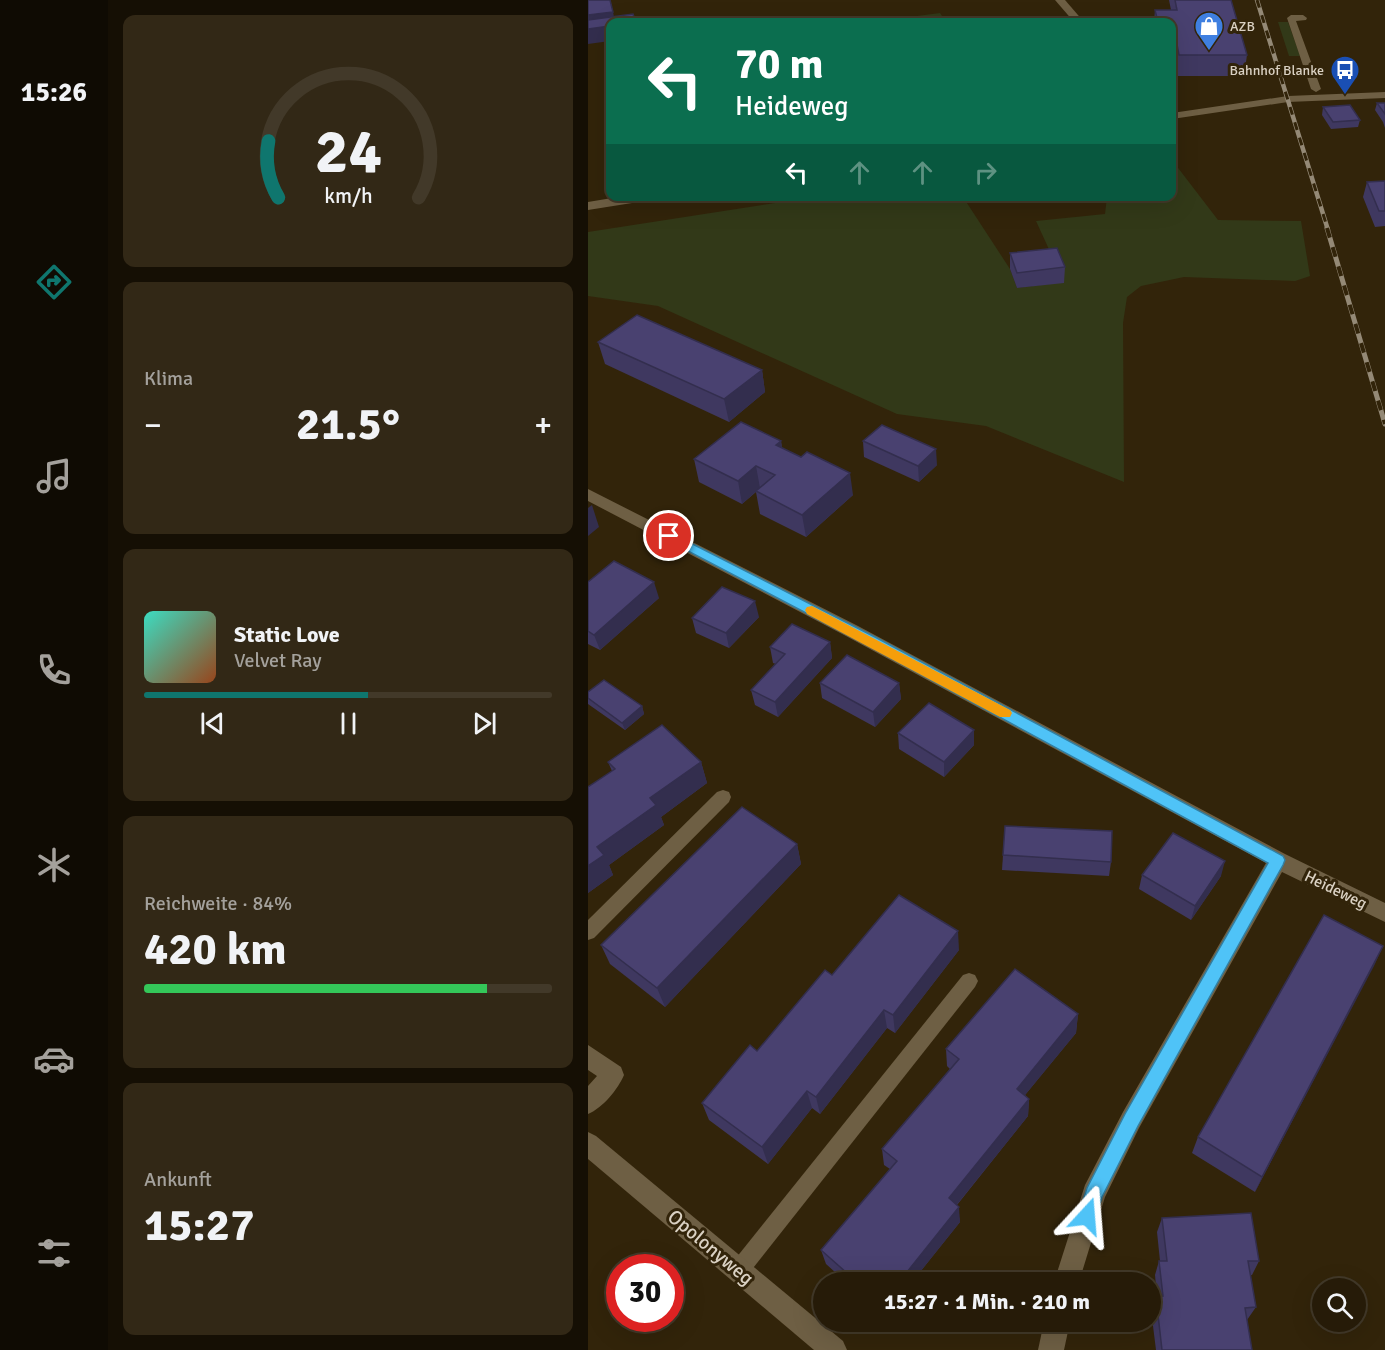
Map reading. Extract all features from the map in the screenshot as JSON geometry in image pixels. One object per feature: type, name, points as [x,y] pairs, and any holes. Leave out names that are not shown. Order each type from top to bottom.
[{"type":"street","points":[[1060,0],[1076,18]]},
{"type":"street","points":[[1176,115],[1288,99],[1385,95]]},
{"type":"street","points":[[588,206],[620,201]]},
{"type":"street","name":"Heideweg","points":[[588,494],[862,637],[1278,860],[1385,913]]},
{"type":"street","points":[[1070,1272],[1094,1194],[1131,1120],[1278,860]]},
{"type":"street","points":[[588,1056],[613,1075],[588,1103]]},
{"type":"street","name":"Opolonyweg","points":[[588,1144],[834,1350]]},
{"type":"street","points":[[1051,1350],[1055,1332]]},
{"type":"lane","points":[[1303,18],[1291,18],[1316,89]]},
{"type":"lane","points":[[588,932],[723,797]]},
{"type":"lane","points":[[739,1270],[969,981]]},
{"type":"green space","points":[[940,13],[943,18],[902,18]]},
{"type":"green space","points":[[1278,22],[1288,22],[1300,56],[1289,56]]},
{"type":"green space","points":[[1176,165],[1218,220],[1301,221],[1310,276],[1295,281],[1184,277],[1141,286],[1127,297],[1123,323],[1124,482],[986,426],[897,414],[658,306],[588,296],[588,232],[789,201],[966,201],[1010,269],[1017,288],[1064,282],[1036,221],[1105,214],[1107,201],[1176,201]]},
{"type":"building","points":[[588,0],[610,0],[613,12],[588,15]]},
{"type":"building","points":[[1175,0],[1231,0],[1247,55],[1179,55],[1176,18],[1157,18],[1155,10],[1177,10]]},
{"type":"building","points":[[633,14],[634,18],[606,18],[606,27],[588,29],[588,20]]},
{"type":"building","points":[[1377,103],[1385,103],[1385,114]]},
{"type":"building","points":[[1350,105],[1360,120],[1333,122],[1323,107]]},
{"type":"building","points":[[1385,181],[1385,211],[1379,211],[1367,182]]},
{"type":"building","points":[[1057,248],[1065,267],[1017,273],[1010,253]]},
{"type":"building","points":[[637,315],[762,370],[724,399],[598,342]]},
{"type":"building","points":[[741,422],[781,441],[776,445],[801,457],[807,452],[850,473],[802,515],[756,491],[775,475],[756,466],[738,481],[694,459]]},
{"type":"building","points":[[882,425],[936,449],[918,466],[863,441]]},
{"type":"building","points":[[614,561],[654,582],[594,635],[588,631],[588,582]]},
{"type":"building","points":[[722,587],[755,601],[726,633],[692,618]]},
{"type":"building","points":[[792,624],[830,642],[775,702],[751,690],[785,654],[770,647]]},
{"type":"building","points":[[847,655],[899,683],[873,712],[820,683]]},
{"type":"building","points":[[604,680],[642,706],[622,723],[588,698],[588,692]]},
{"type":"building","points":[[929,703],[974,730],[944,762],[898,733]]},
{"type":"building","points":[[662,725],[701,762],[650,798],[656,805],[597,847],[604,855],[588,866],[588,787],[615,769],[608,762]]},
{"type":"building","points":[[742,807],[797,844],[657,988],[601,945]]},
{"type":"building","points":[[1005,826],[1112,831],[1111,862],[1003,855]]},
{"type":"building","points":[[1173,833],[1225,861],[1195,906],[1142,875]]},
{"type":"building","points":[[899,895],[958,931],[893,1015],[884,1010],[816,1097],[807,1091],[762,1147],[702,1103],[750,1045],[757,1051],[825,970],[832,975]]},
{"type":"building","points":[[1324,915],[1383,946],[1262,1177],[1198,1137]]},
{"type":"building","points":[[1015,969],[1078,1014],[1017,1089],[1029,1099],[949,1198],[959,1207],[907,1272],[846,1272],[821,1250],[897,1161],[882,1149],[959,1059],[946,1049]]},
{"type":"building","points":[[1251,1213],[1259,1261],[1248,1261],[1256,1307],[1245,1308],[1252,1350],[1162,1350],[1160,1332],[1161,1296],[1163,1296],[1159,1261],[1167,1261],[1162,1218]]},
{"type":"railway","points":[[1257,0],[1328,230]]},
{"type":"railway","points":[[1327,228],[1385,424]]},
{"type":"slow traffic","points":[[812,610],[1005,713]]},
{"type":"place","name":"AZB","points":[[1209,52]]},
{"type":"place","name":"Bahnhof Blanke","points":[[1345,96]]},
{"type":"route","points":[[669,536],[1278,860],[1131,1120],[1094,1194],[1087,1216]]}]
